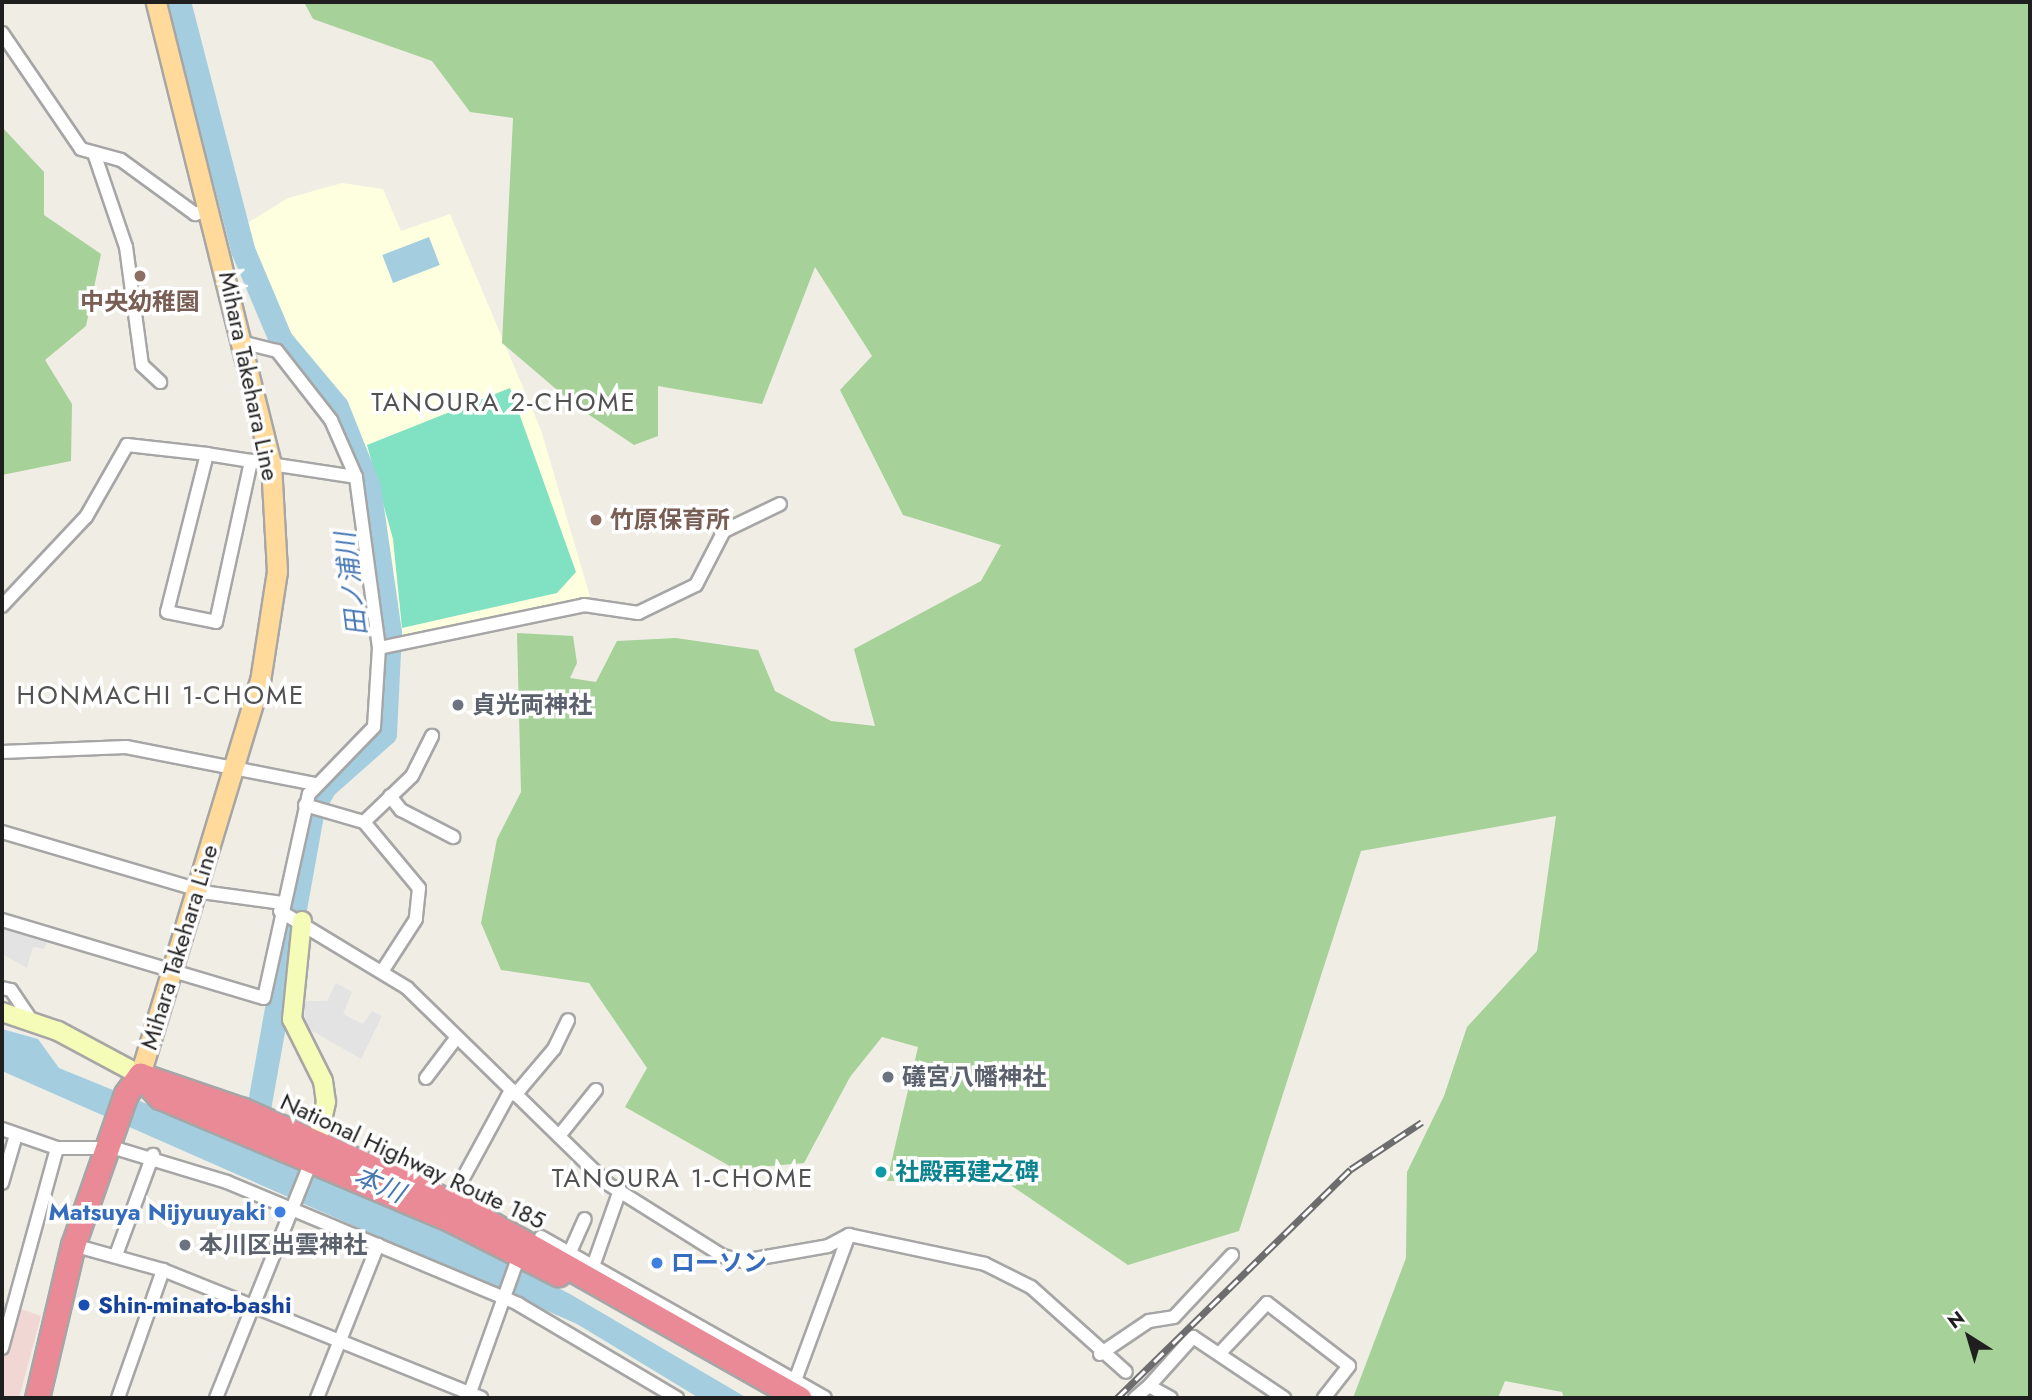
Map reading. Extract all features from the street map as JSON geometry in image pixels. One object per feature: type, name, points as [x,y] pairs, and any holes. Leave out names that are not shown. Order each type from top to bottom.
[{"type":"highway","name":"National Highway Route 185","points":[[140,1075],[267,1132],[311,1159],[589,1276],[789,1392]]},
{"type":"highway","points":[[37,1398],[80,1246],[140,1075]]},
{"type":"highway","name":"National Highway Route 185","points":[[311,1159],[450,1202],[525,1249]]},
{"type":"highway","points":[[52,1398],[80,1246]]},
{"type":"main road","name":"Mihara Takehara Line","points":[[140,1075],[261,681],[277,571],[271,464],[246,343],[156,2]]},
{"type":"street","points":[[2,33],[81,149],[95,156],[121,160],[195,214],[210,209]]},
{"type":"street","points":[[95,156],[126,247],[142,365],[160,382]]},
{"type":"street","points":[[2,920],[264,998],[305,805],[314,784],[374,727],[386,646],[356,477],[331,420],[277,351],[246,343]]},
{"type":"street","points":[[2,606],[86,517],[127,445],[207,454],[356,477]]},
{"type":"street","points":[[207,454],[167,612],[216,622],[251,461]]},
{"type":"street","points":[[386,646],[584,605],[638,612],[696,585],[723,531],[780,504]]},
{"type":"street","points":[[364,822],[412,776],[432,736]]},
{"type":"street","points":[[2,752],[126,747],[235,765],[314,784]]},
{"type":"street","points":[[390,796],[401,810],[453,837]]},
{"type":"street","points":[[305,805],[364,822],[419,888],[416,919],[383,970]]},
{"type":"street","points":[[2,832],[196,889],[282,909],[300,919],[383,970],[620,1191],[723,1256],[743,1261],[828,1246],[849,1235],[1006,1270],[1100,1354],[1126,1371]]},
{"type":"street","points":[[216,1398],[311,1159],[326,1102],[323,1082],[292,1019],[300,919]]},
{"type":"street","points":[[2,988],[11,990],[31,1020]]},
{"type":"street","points":[[2,1012],[31,1020],[140,1075]]},
{"type":"street","points":[[450,1202],[513,1092],[554,1049],[568,1020]]},
{"type":"street","points":[[426,1077],[457,1037]]},
{"type":"street","points":[[559,1136],[596,1090]]},
{"type":"street","points":[[2,1129],[57,1148],[115,1141],[293,1204],[378,1245],[502,1294],[593,1343],[677,1398]]},
{"type":"street","points":[[2,1183],[16,1135]]},
{"type":"street","points":[[2,1348],[8,1300],[57,1148]]},
{"type":"street","points":[[116,1255],[153,1155]]},
{"type":"street","points":[[589,1276],[620,1191]]},
{"type":"street","points":[[570,1252],[585,1219]]},
{"type":"street","points":[[825,1398],[789,1392],[849,1235]]},
{"type":"street","points":[[317,1398],[378,1245]]},
{"type":"street","points":[[80,1246],[163,1270],[473,1397],[502,1294],[525,1249],[570,1252],[589,1276]]},
{"type":"street","points":[[1100,1354],[1149,1321],[1174,1317],[1232,1255]]},
{"type":"street","points":[[118,1398],[163,1270]]},
{"type":"street","points":[[1219,1354],[1267,1303],[1349,1366],[1324,1398]]},
{"type":"street","points":[[1135,1398],[1149,1387],[1194,1337],[1284,1398]]},
{"type":"street","points":[[1149,1387],[1171,1398]]},
{"type":"shaded area","points":[[342,183],[383,189],[401,231],[450,214],[541,430],[591,600],[394,638],[384,532],[368,469],[337,401],[282,327],[241,227],[288,198]]},
{"type":"shaded area","points":[[2,925],[48,939],[44,949],[33,947],[27,968],[2,954]]},
{"type":"shaded area","points":[[336,983],[352,992],[343,1014],[363,1024],[372,1011],[382,1016],[361,1059],[307,1028],[303,1001],[327,1001]]},
{"type":"shaded area","points":[[2,1302],[41,1316],[19,1398],[2,1398]]},
{"type":"green space","points":[[304,2],[2030,2],[2030,1398],[1564,1398],[1562,1392],[1505,1381],[1498,1398],[1353,1398],[1406,1258],[1407,1172],[1444,1096],[1467,1027],[1537,951],[1556,816],[1361,851],[1239,1231],[1128,1265],[1006,1182],[887,1181],[918,1047],[882,1037],[850,1077],[804,1163],[735,1169],[625,1107],[647,1068],[589,983],[501,970],[481,923],[497,839],[521,792],[517,633],[573,636],[577,663],[570,678],[596,682],[617,641],[676,638],[758,650],[775,691],[831,721],[875,726],[854,649],[981,581],[1001,545],[903,515],[840,390],[872,356],[815,267],[762,404],[658,386],[658,436],[634,445],[576,406],[502,343],[513,118],[470,112],[432,61],[313,19]]},
{"type":"green space","points":[[2,127],[44,172],[44,215],[101,254],[86,326],[45,360],[72,404],[71,461],[2,475]]},
{"type":"green space","points":[[510,388],[576,572],[557,593],[402,628],[393,539],[367,445]]},
{"type":"water","points":[[429,237],[440,265],[393,283],[382,255]]},
{"type":"water","points":[[2,1029],[38,1039],[59,1068],[397,1206],[570,1294],[747,1398],[699,1398],[577,1324],[2,1071]]},
{"type":"waterway","name":"田ノ浦川","points":[[179,2],[243,250],[281,340],[337,407],[369,487],[390,632],[385,734],[325,787],[313,809],[254,1136]]},
{"type":"railway","points":[[1117,1398],[1351,1169],[1422,1122]]},
{"type":"place","name":"中央幼稚園","points":[[140,276]]},
{"type":"place","name":"竹原保育所","points":[[596,520]]},
{"type":"place","name":"貞光両神社","points":[[458,705]]},
{"type":"place","name":"礒宮八幡神社","points":[[888,1077]]},
{"type":"place","name":"社殿再建之碑","points":[[881,1172]]},
{"type":"place","name":"Matsuya Nijyuuyaki","points":[[280,1212]]},
{"type":"place","name":"本川区出雲神社","points":[[185,1245]]},
{"type":"place","name":"ローソン","points":[[657,1263]]},
{"type":"place","name":"Shin-minato-bashi","points":[[84,1305]]},
{"type":"district","name":"TANOURA 2-CHOME","points":[[504,403]]},
{"type":"district","name":"HONMACHI 1-CHOME","points":[[161,696]]},
{"type":"district","name":"TANOURA 1-CHOME","points":[[683,1179]]},
{"type":"water label","name":"本川","points":[[379,1185]]}]
